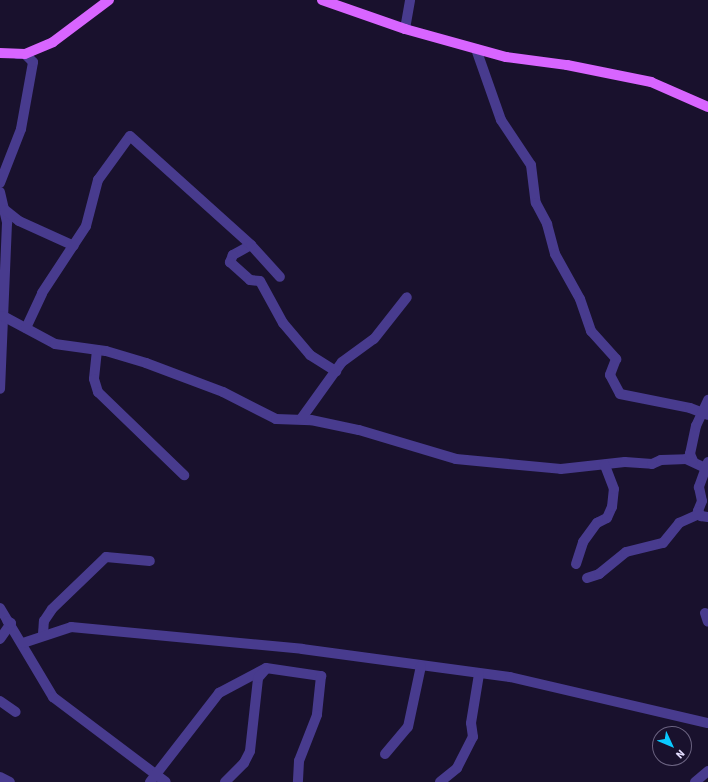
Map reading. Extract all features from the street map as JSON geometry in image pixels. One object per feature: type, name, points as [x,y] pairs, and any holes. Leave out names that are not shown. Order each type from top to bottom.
[{"type":"main road","points":[[0,53],[25,54],[53,42],[109,0]]},
{"type":"main road","points":[[322,0],[405,29],[520,60],[617,74],[677,91],[708,107]]},
{"type":"street","points":[[405,29],[410,0]]},
{"type":"street","points":[[476,48],[501,120],[531,165],[536,203],[547,224],[555,254],[580,299],[591,331],[616,359],[610,375],[620,394],[638,395],[705,413]]},
{"type":"street","points":[[0,58],[25,54],[33,62],[24,116],[0,183]]},
{"type":"street","points":[[26,328],[42,293],[86,226],[98,180],[130,136],[251,245],[280,277]]},
{"type":"street","points":[[0,192],[5,210],[0,389]]},
{"type":"street","points":[[5,210],[19,221],[74,246]]},
{"type":"street","points":[[251,245],[233,255],[230,262],[250,280],[260,281],[283,323],[310,355],[336,371]]},
{"type":"street","points":[[300,419],[346,358],[374,339],[407,296]]},
{"type":"street","points":[[3,316],[55,344],[97,350],[146,363],[223,392],[276,419],[300,419],[358,430],[456,459],[552,468],[693,461],[706,464],[703,515],[680,523],[663,543],[626,552],[599,574],[587,578]]},
{"type":"street","points":[[97,350],[94,379],[98,392],[184,475]]},
{"type":"street","points":[[693,461],[690,454],[705,413],[708,400]]},
{"type":"street","points":[[576,564],[583,542],[597,523],[608,518],[612,507],[614,489],[605,466]]},
{"type":"street","points":[[43,634],[44,622],[52,609],[106,557],[150,561]]},
{"type":"street","points":[[0,608],[23,644],[25,654],[53,697],[152,779],[166,782]]},
{"type":"street","points":[[0,617],[11,623]]},
{"type":"street","points":[[0,639],[11,623]]},
{"type":"street","points":[[23,644],[43,634],[71,627],[114,630],[421,666],[556,686],[708,723]]},
{"type":"street","points":[[384,754],[408,727],[421,666]]},
{"type":"street","points":[[152,779],[219,693],[245,676],[266,668],[321,676],[317,715],[300,761],[298,782]]},
{"type":"street","points":[[225,782],[244,763],[250,751],[258,678],[266,668]]},
{"type":"street","points":[[440,782],[457,768],[469,748],[479,674]]},
{"type":"street","points":[[0,701],[16,712]]},
{"type":"street","points":[[695,782],[708,772]]},
{"type":"street","points":[[0,778],[10,782]]}]
